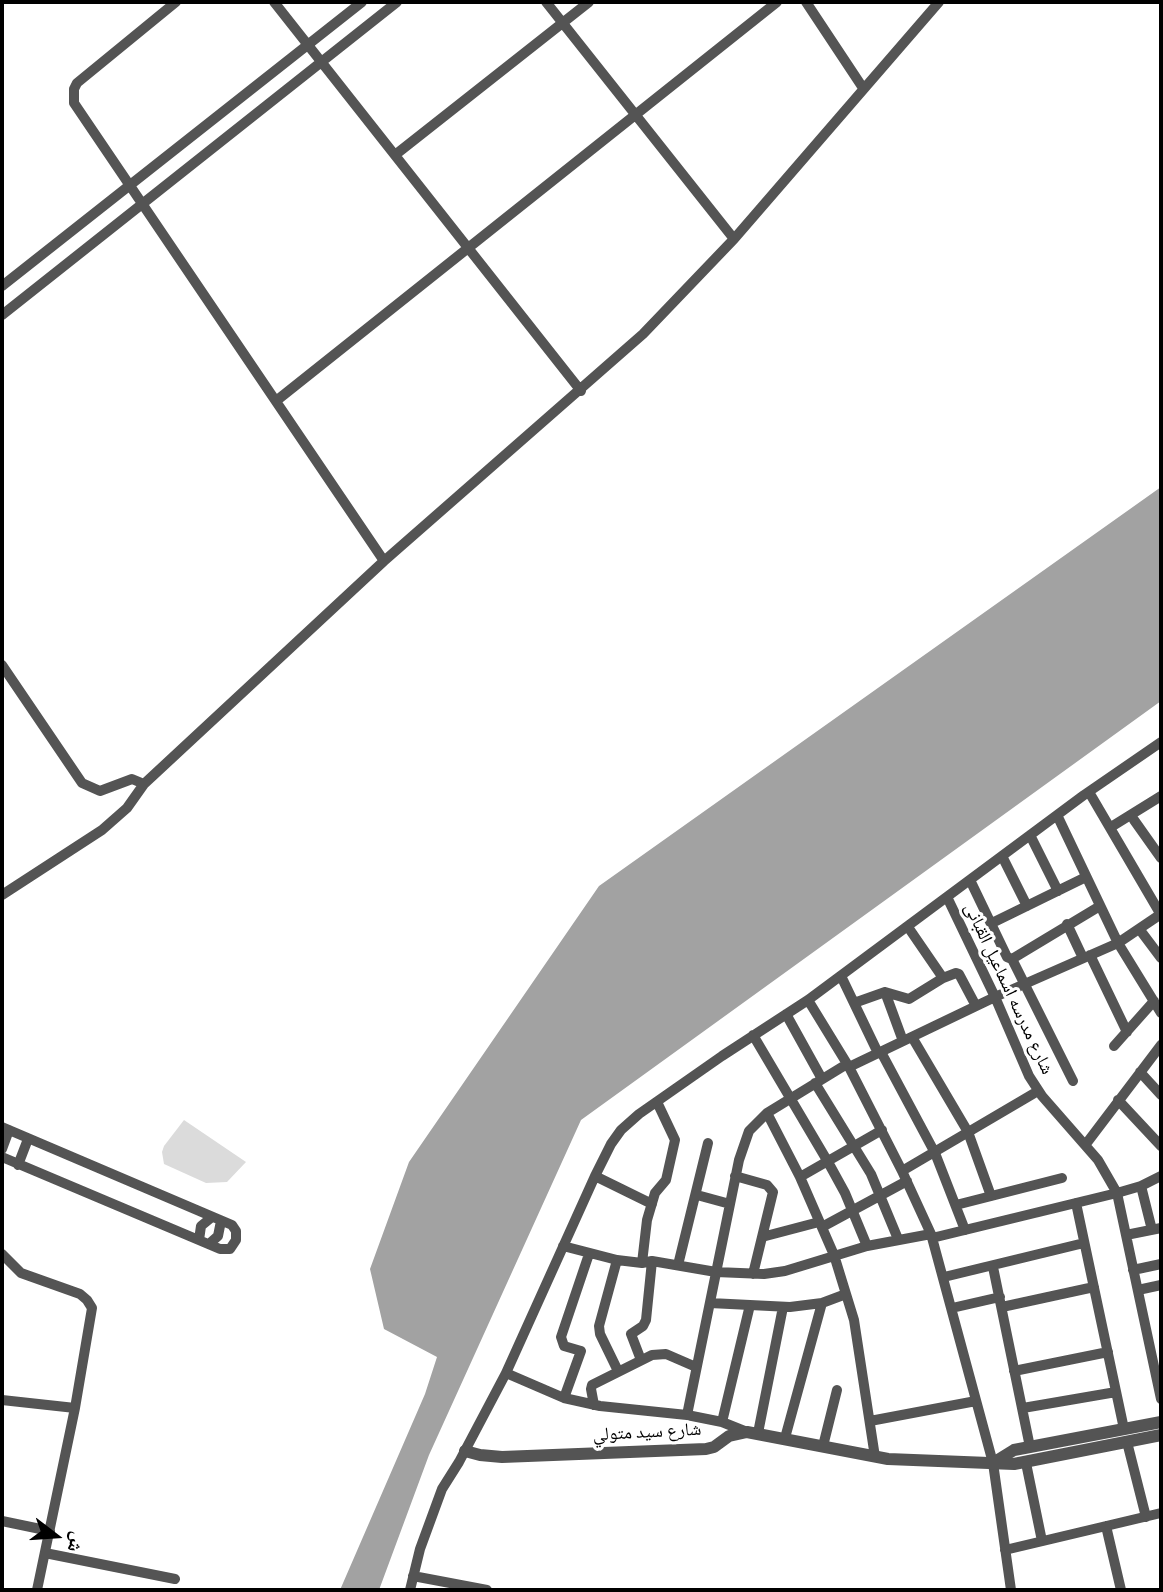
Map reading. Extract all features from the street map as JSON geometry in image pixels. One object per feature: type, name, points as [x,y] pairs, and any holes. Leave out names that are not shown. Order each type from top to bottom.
[{"type":"street","points":[[176,2],[83,78],[74,89],[74,103],[384,561]]},
{"type":"street","points":[[274,2],[581,391]]},
{"type":"street","points":[[2,286],[362,2]]},
{"type":"street","points":[[2,315],[397,2]]},
{"type":"street","points":[[546,2],[734,239]]},
{"type":"street","points":[[395,155],[589,2]]},
{"type":"street","points":[[276,401],[777,2]]},
{"type":"street","points":[[806,2],[863,88]]},
{"type":"street","points":[[2,895],[102,830],[127,808],[144,784],[384,561],[651,327],[734,239],[939,2]]},
{"type":"street","points":[[2,665],[82,783],[100,790],[132,779],[144,784]]},
{"type":"street","points":[[410,1590],[438,1499],[506,1373],[595,1176],[621,1130],[753,1035],[808,1000],[1057,815],[1161,742]]},
{"type":"street","points":[[687,1415],[736,1176],[749,1131],[767,1113],[848,1065],[880,1053],[995,997],[1118,943],[1161,915],[1089,792]]},
{"type":"street","points":[[1111,827],[1161,796]]},
{"type":"street","points":[[1057,815],[1118,943],[1161,1013]]},
{"type":"street","points":[[1134,820],[1161,859]]},
{"type":"street","points":[[1030,835],[1058,891]]},
{"type":"street","points":[[1002,856],[1027,906]]},
{"type":"street","points":[[992,923],[1086,877]]},
{"type":"street","points":[[970,880],[1007,957],[1012,959],[1073,1080]]},
{"type":"street","name":"شارع مدرسه اسماعيل القبانى","points":[[947,897],[1029,1076],[1038,1091],[1086,1143],[1117,1193],[1161,1399]]},
{"type":"street","points":[[1012,959],[1100,906]]},
{"type":"street","points":[[1068,924],[1127,1032]]},
{"type":"street","points":[[908,927],[943,978]]},
{"type":"street","points":[[1140,930],[1161,958]]},
{"type":"street","points":[[854,1003],[885,992],[909,999],[954,973],[959,974],[976,1006]]},
{"type":"street","points":[[841,976],[935,1153],[965,1230]]},
{"type":"street","points":[[885,992],[908,1039],[968,1132],[991,1196]]},
{"type":"street","points":[[808,1000],[848,1065],[932,1236],[993,1463],[1011,1590]]},
{"type":"street","points":[[1114,1046],[1154,1001]]},
{"type":"street","points":[[786,1014],[881,1196],[898,1239]]},
{"type":"street","points":[[753,1035],[828,1162],[867,1246]]},
{"type":"street","points":[[1086,1143],[1161,1045]]},
{"type":"street","points":[[1140,1072],[1161,1095]]},
{"type":"street","points":[[902,1171],[1038,1091]]},
{"type":"street","points":[[1118,1100],[1161,1146]]},
{"type":"street","points":[[641,1360],[631,1335],[643,1326],[646,1320],[646,1229],[655,1194],[666,1180],[675,1140],[657,1102]]},
{"type":"street","points":[[767,1113],[800,1177],[834,1255],[854,1320],[875,1457]]},
{"type":"street","points":[[2,1149],[6,1129],[235,1227],[238,1234],[236,1240],[230,1249],[224,1250],[2,1157]]},
{"type":"street","points":[[800,1177],[882,1130]]},
{"type":"street","points":[[18,1165],[28,1139]]},
{"type":"street","points":[[678,1265],[708,1143]]},
{"type":"street","points":[[595,1176],[652,1203]]},
{"type":"street","points":[[736,1176],[772,1189],[773,1196],[753,1274]]},
{"type":"street","points":[[563,1246],[617,1261],[678,1265],[716,1272],[753,1274],[785,1271],[867,1246],[965,1230],[1117,1193],[1161,1177]]},
{"type":"street","points":[[956,1205],[1062,1178]]},
{"type":"street","points":[[762,1237],[821,1225],[853,1212],[907,1181]]},
{"type":"street","points":[[1126,1235],[1157,1229],[1141,1186]]},
{"type":"street","points":[[697,1195],[730,1204]]},
{"type":"street","points":[[1076,1202],[1124,1429]]},
{"type":"street","points":[[199,1240],[201,1226],[216,1219]]},
{"type":"street","points":[[209,1244],[218,1236],[216,1219]]},
{"type":"street","points":[[944,1277],[1084,1243]]},
{"type":"street","points":[[2,1254],[21,1273],[79,1294],[92,1308],[75,1408],[37,1590]]},
{"type":"street","points":[[564,1398],[581,1351],[564,1346],[561,1338],[589,1254]]},
{"type":"street","points":[[617,1261],[599,1326],[601,1337],[618,1371]]},
{"type":"street","points":[[1133,1270],[1161,1264]]},
{"type":"street","points":[[993,1266],[1030,1447]]},
{"type":"street","points":[[1138,1290],[1161,1285]]},
{"type":"street","points":[[952,1308],[1094,1287]]},
{"type":"street","points":[[710,1303],[783,1307],[822,1303],[846,1294]]},
{"type":"street","points":[[785,1438],[822,1303]]},
{"type":"street","points":[[722,1422],[750,1305]]},
{"type":"street","points":[[752,1433],[783,1307]]},
{"type":"street","points":[[1149,1341],[1161,1339]]},
{"type":"street","points":[[1014,1371],[1108,1352]]},
{"type":"street","points":[[594,1405],[590,1389],[592,1385],[641,1360],[662,1354],[696,1367]]},
{"type":"street","points":[[506,1373],[564,1398],[594,1405],[687,1415],[722,1422],[752,1433],[875,1457],[1008,1465],[1161,1435]]},
{"type":"street","points":[[823,1446],[837,1390]]},
{"type":"street","points":[[1023,1408],[1116,1392]]},
{"type":"street","points":[[2,1400],[75,1408]]},
{"type":"street","points":[[870,1421],[976,1401]]},
{"type":"street","points":[[993,1463],[1007,1452],[1161,1422]]},
{"type":"street","name":"شارع سيد متولي","points":[[465,1451],[502,1457],[706,1449],[714,1447],[729,1436],[752,1433]]},
{"type":"street","points":[[1128,1442],[1146,1517]]},
{"type":"street","points":[[1026,1462],[1042,1541]]},
{"type":"street","points":[[1006,1550],[1161,1513]]},
{"type":"street","points":[[2,1521],[50,1531]]},
{"type":"street","points":[[1106,1526],[1121,1590]]},
{"type":"street","points":[[45,1553],[175,1579]]},
{"type":"street","points":[[413,1576],[458,1588],[487,1590]]},
{"type":"shaded area","points":[[1161,487],[1161,701],[581,1120],[429,1455],[379,1590],[340,1590],[425,1394],[437,1357],[384,1329],[370,1269],[409,1162],[599,886]]},
{"type":"shaded area","points":[[184,1120],[246,1162],[227,1182],[206,1183],[164,1164],[164,1146]]}]
